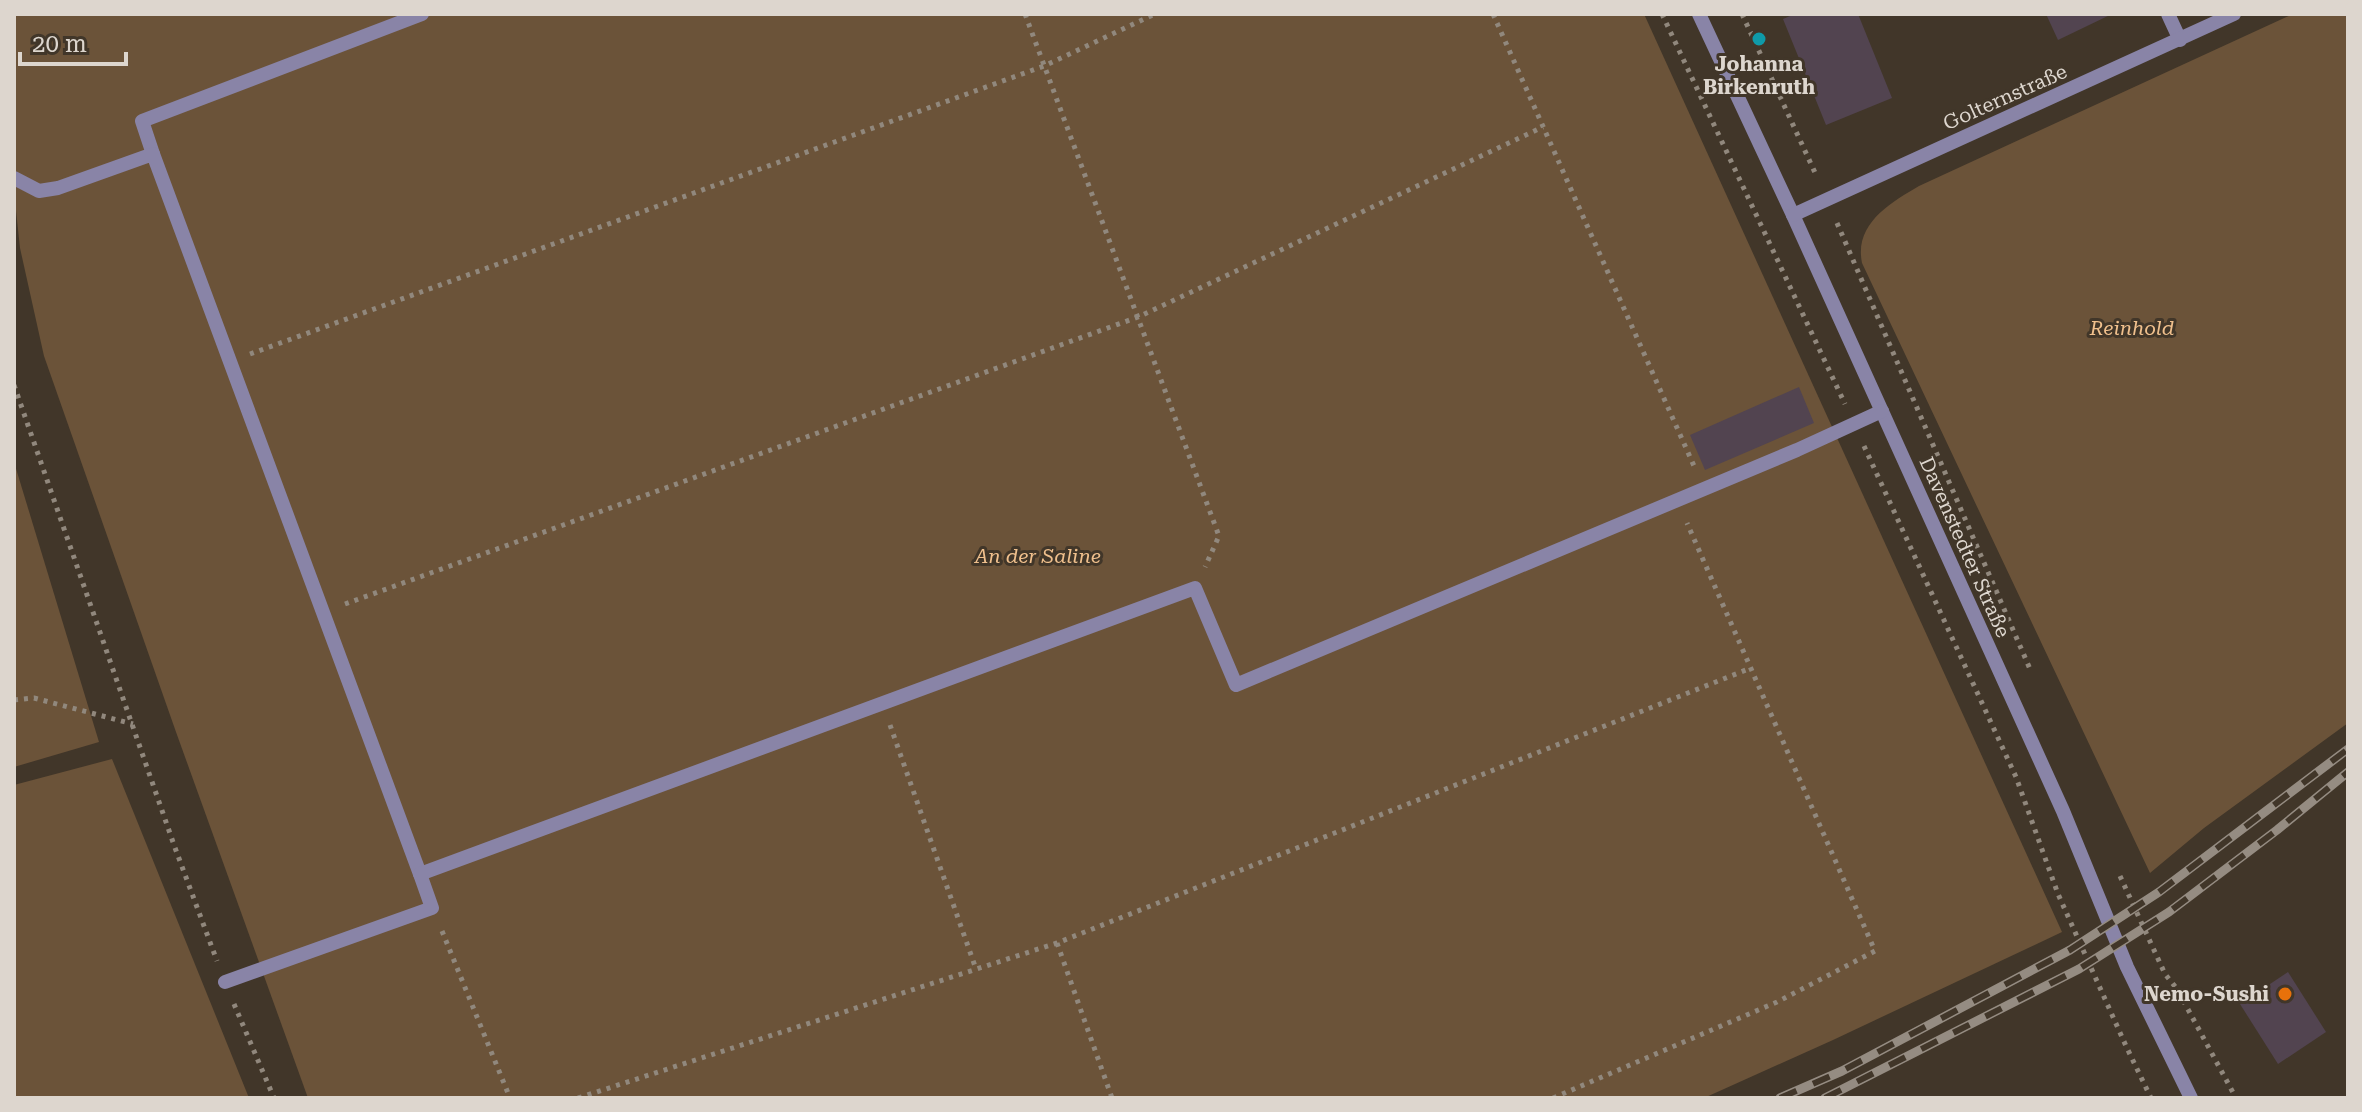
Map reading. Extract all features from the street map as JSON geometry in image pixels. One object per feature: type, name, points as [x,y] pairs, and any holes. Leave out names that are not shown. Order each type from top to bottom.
[{"type":"street","points":[[225,982],[432,908],[142,121],[422,14]]},
{"type":"street","name":"Davenstedter Straße","points":[[1699,14],[2063,811],[2127,967],[2191,1098]]},
{"type":"street","points":[[2168,14],[2180,40]]},
{"type":"street","name":"Golternstraße","points":[[1793,215],[2234,14]]},
{"type":"street","points":[[14,178],[39,191],[58,188],[153,154]]},
{"type":"street","points":[[420,874],[1195,588],[1236,685],[1882,411]]},
{"type":"path","points":[[1025,14],[1219,536],[1195,588]]},
{"type":"path","points":[[231,361],[1044,66],[1155,14]]},
{"type":"path","points":[[1493,14],[1704,489]]},
{"type":"path","points":[[1662,14],[2016,777],[2058,894],[2151,1098]]},
{"type":"path","points":[[1742,14],[1827,200],[2034,680]]},
{"type":"path","points":[[323,611],[1138,317],[1543,127]]},
{"type":"path","points":[[14,385],[174,845]]},
{"type":"path","points":[[1553,1098],[1777,1002],[1875,951],[1677,500]]},
{"type":"path","points":[[578,1098],[1057,943],[1751,668]]},
{"type":"path","points":[[14,700],[34,698],[133,724]]},
{"type":"path","points":[[883,703],[976,969]]},
{"type":"path","points":[[2116,867],[2165,974],[2177,989],[2236,1098]]},
{"type":"path","points":[[432,908],[510,1098]]},
{"type":"path","points":[[1057,943],[1112,1098]]},
{"type":"green space","name":"An der Saline","points":[[14,14],[1644,14],[2062,932],[1704,1098],[308,1098],[44,356],[20,248],[14,192]]},
{"type":"green space","name":"Reinhold","points":[[2293,14],[2348,14],[2348,723],[2204,828],[2150,873],[1862,263],[1861,249],[1863,237],[1877,216],[1919,186]]},
{"type":"green space","points":[[14,462],[99,742],[14,767]]},
{"type":"green space","points":[[112,759],[249,1098],[14,1098],[14,785]]},
{"type":"building","points":[[1795,14],[1858,14],[1892,98],[1826,125],[1783,19]]},
{"type":"building","points":[[2046,14],[2112,14],[2058,40]]},
{"type":"building","points":[[1799,387],[1814,423],[1705,470],[1690,435]]},
{"type":"building","points":[[2288,972],[2326,1032],[2278,1064],[2240,1004]]},
{"type":"railway","points":[[1780,1098],[1842,1071],[2070,950],[2159,892],[2348,749]]},
{"type":"railway","points":[[1825,1098],[2079,969],[2169,912],[2348,772]]},
{"type":"place","name":"Johanna Birkenruth","points":[[1759,39]]},
{"type":"place","name":"Nemo-Sushi","points":[[2285,994]]}]
